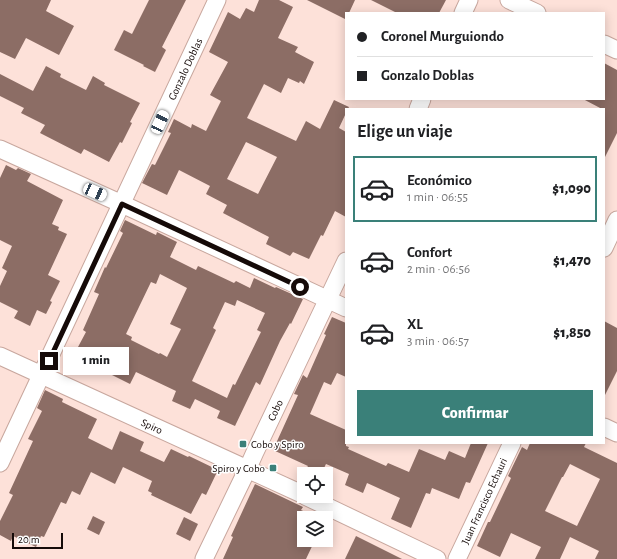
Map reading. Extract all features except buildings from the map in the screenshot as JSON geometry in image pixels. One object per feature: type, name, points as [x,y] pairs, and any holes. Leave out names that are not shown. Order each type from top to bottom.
[{"type":"street","name":"Gonzalo Doblas","points":[[0,463],[217,0]]},
{"type":"street","points":[[463,12],[469,0]]},
{"type":"street","points":[[509,0],[535,12]]},
{"type":"street","points":[[605,44],[617,50]]},
{"type":"street","points":[[0,149],[345,308]]},
{"type":"street","points":[[605,246],[617,220]]},
{"type":"street","name":"Cobo","points":[[204,559],[345,263]]},
{"type":"street","name":"Spiro","points":[[0,356],[297,492]]},
{"type":"street","points":[[605,428],[617,434]]},
{"type":"street","name":"Juan Francisco Echauri","points":[[457,559],[512,444]]},
{"type":"street","name":"Spiro","points":[[320,503],[437,559]]},
{"type":"place","name":"Cobo y Spiro","points":[[243,444]]},
{"type":"place","name":"Spiro y Cobo","points":[[273,468]]},
{"type":"route","points":[[49,361],[122,204],[300,287]]}]
